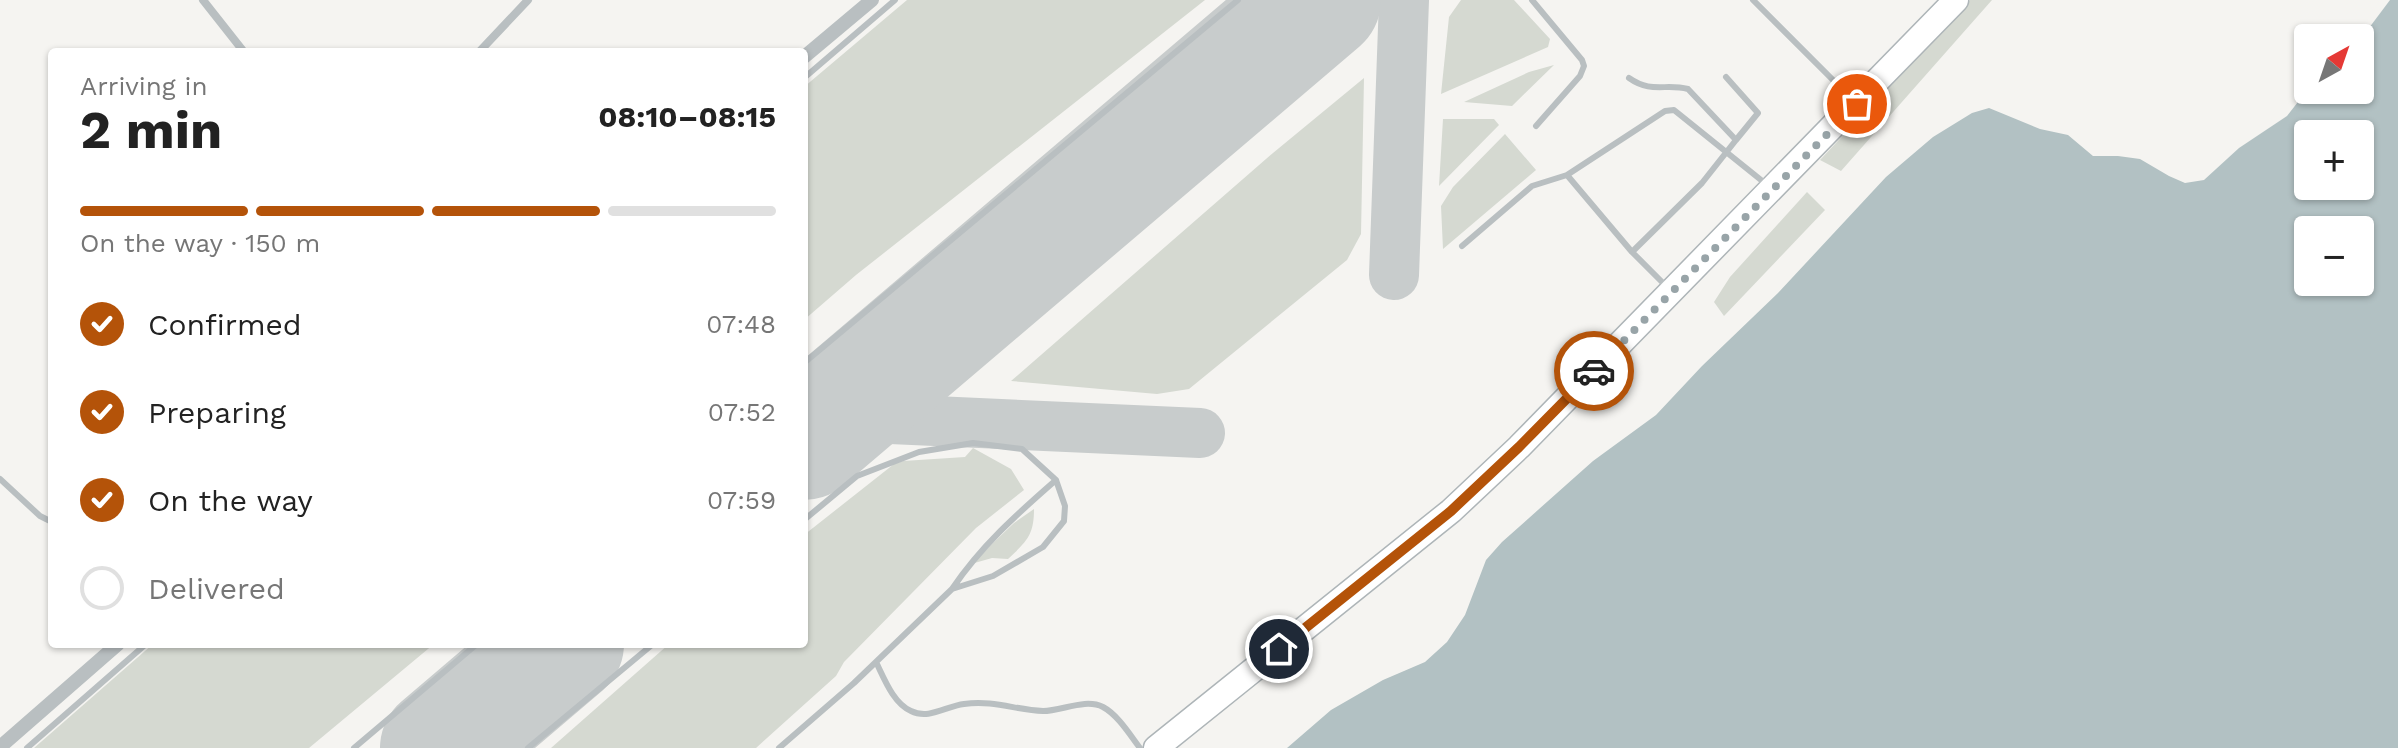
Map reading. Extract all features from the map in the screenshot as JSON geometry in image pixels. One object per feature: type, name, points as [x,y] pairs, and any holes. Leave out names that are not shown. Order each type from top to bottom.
[{"type":"main road","points":[[1156,748],[1451,511],[1519,447],[1956,0]]},
{"type":"street","points":[[203,0],[241,48]]},
{"type":"street","points":[[483,48],[528,0]]},
{"type":"street","points":[[808,53],[862,3]]},
{"type":"street","points":[[1,743],[113,648]]},
{"type":"lane","points":[[808,75],[895,0]]},
{"type":"lane","points":[[808,360],[1238,0]]},
{"type":"lane","points":[[1532,0],[1584,66],[1580,76],[1536,126]]},
{"type":"lane","points":[[1753,0],[1857,104]]},
{"type":"lane","points":[[1632,252],[1702,183],[1758,113],[1726,77]]},
{"type":"lane","points":[[1629,78],[1648,88],[1677,86],[1688,89],[1736,140]]},
{"type":"lane","points":[[1462,246],[1532,186],[1567,175],[1665,111],[1674,110],[1773,189]]},
{"type":"lane","points":[[1567,175],[1632,252],[1672,291]]},
{"type":"lane","points":[[808,517],[857,476],[919,452],[973,443],[1022,449],[1056,480],[1065,506],[1064,521],[1043,547],[993,576],[952,589]]},
{"type":"lane","points":[[0,479],[48,520]]},
{"type":"lane","points":[[779,748],[952,589],[999,530],[1056,480]]},
{"type":"lane","points":[[27,748],[141,648]]},
{"type":"lane","points":[[354,748],[472,648]]},
{"type":"lane","points":[[528,748],[648,648]]},
{"type":"lane","points":[[876,662],[892,693],[903,707],[914,713],[930,714],[978,702],[1041,711],[1090,703],[1113,714],[1140,748]]},
{"type":"shaded area","points":[[907,0],[1205,0],[856,275],[808,317],[808,84]]},
{"type":"shaded area","points":[[1461,0],[1514,0],[1550,39],[1548,47],[1441,94],[1449,17]]},
{"type":"shaded area","points":[[1970,0],[1992,0],[1841,171],[1820,160]]},
{"type":"shaded area","points":[[2390,0],[2398,0],[2398,748],[1287,748],[1331,710],[1383,680],[1425,662],[1447,642],[1465,615],[1486,560],[1502,542],[1593,461],[1656,415],[1778,293],[1886,177],[1933,137],[1972,113],[1989,108],[2040,129],[2068,135],[2093,156],[2140,159],[2185,183],[2204,180],[2239,148],[2287,116],[2296,104],[2374,104],[2372,24]]},
{"type":"shaded area","points":[[1554,65],[1512,106],[1464,102],[1529,72]]},
{"type":"shaded area","points":[[1364,78],[1361,234],[1347,260],[1189,389],[1157,394],[1011,381],[1273,153]]},
{"type":"shaded area","points":[[1443,119],[1494,119],[1499,125],[1439,186]]},
{"type":"shaded area","points":[[1505,134],[1536,170],[1443,249],[1441,206],[1453,187]]},
{"type":"shaded area","points":[[1807,192],[1825,210],[1724,316],[1714,302],[1730,277]]},
{"type":"shaded area","points":[[973,448],[1011,469],[1024,490],[976,528],[844,662],[836,676],[756,748],[551,748],[664,648],[808,648],[808,532],[894,464],[965,457]]},
{"type":"shaded area","points":[[1034,509],[1028,537],[1008,559],[992,558],[971,564],[1014,523]]},
{"type":"shaded area","points":[[148,648],[429,648],[309,748],[34,748]]},
{"type":"taxiway","points":[[1394,275],[1404,0]]},
{"type":"taxiway","points":[[913,347],[898,372],[897,394],[911,411],[940,421]]},
{"type":"taxiway","points":[[821,424],[868,418],[1200,433]]},
{"type":"runway","points":[[808,436],[1320,0]]},
{"type":"runway","points":[[441,748],[558,648]]},
{"type":"way so far","points":[[1594,371],[1857,104]]},
{"type":"route","points":[[1279,649],[1451,511],[1594,371]]}]
